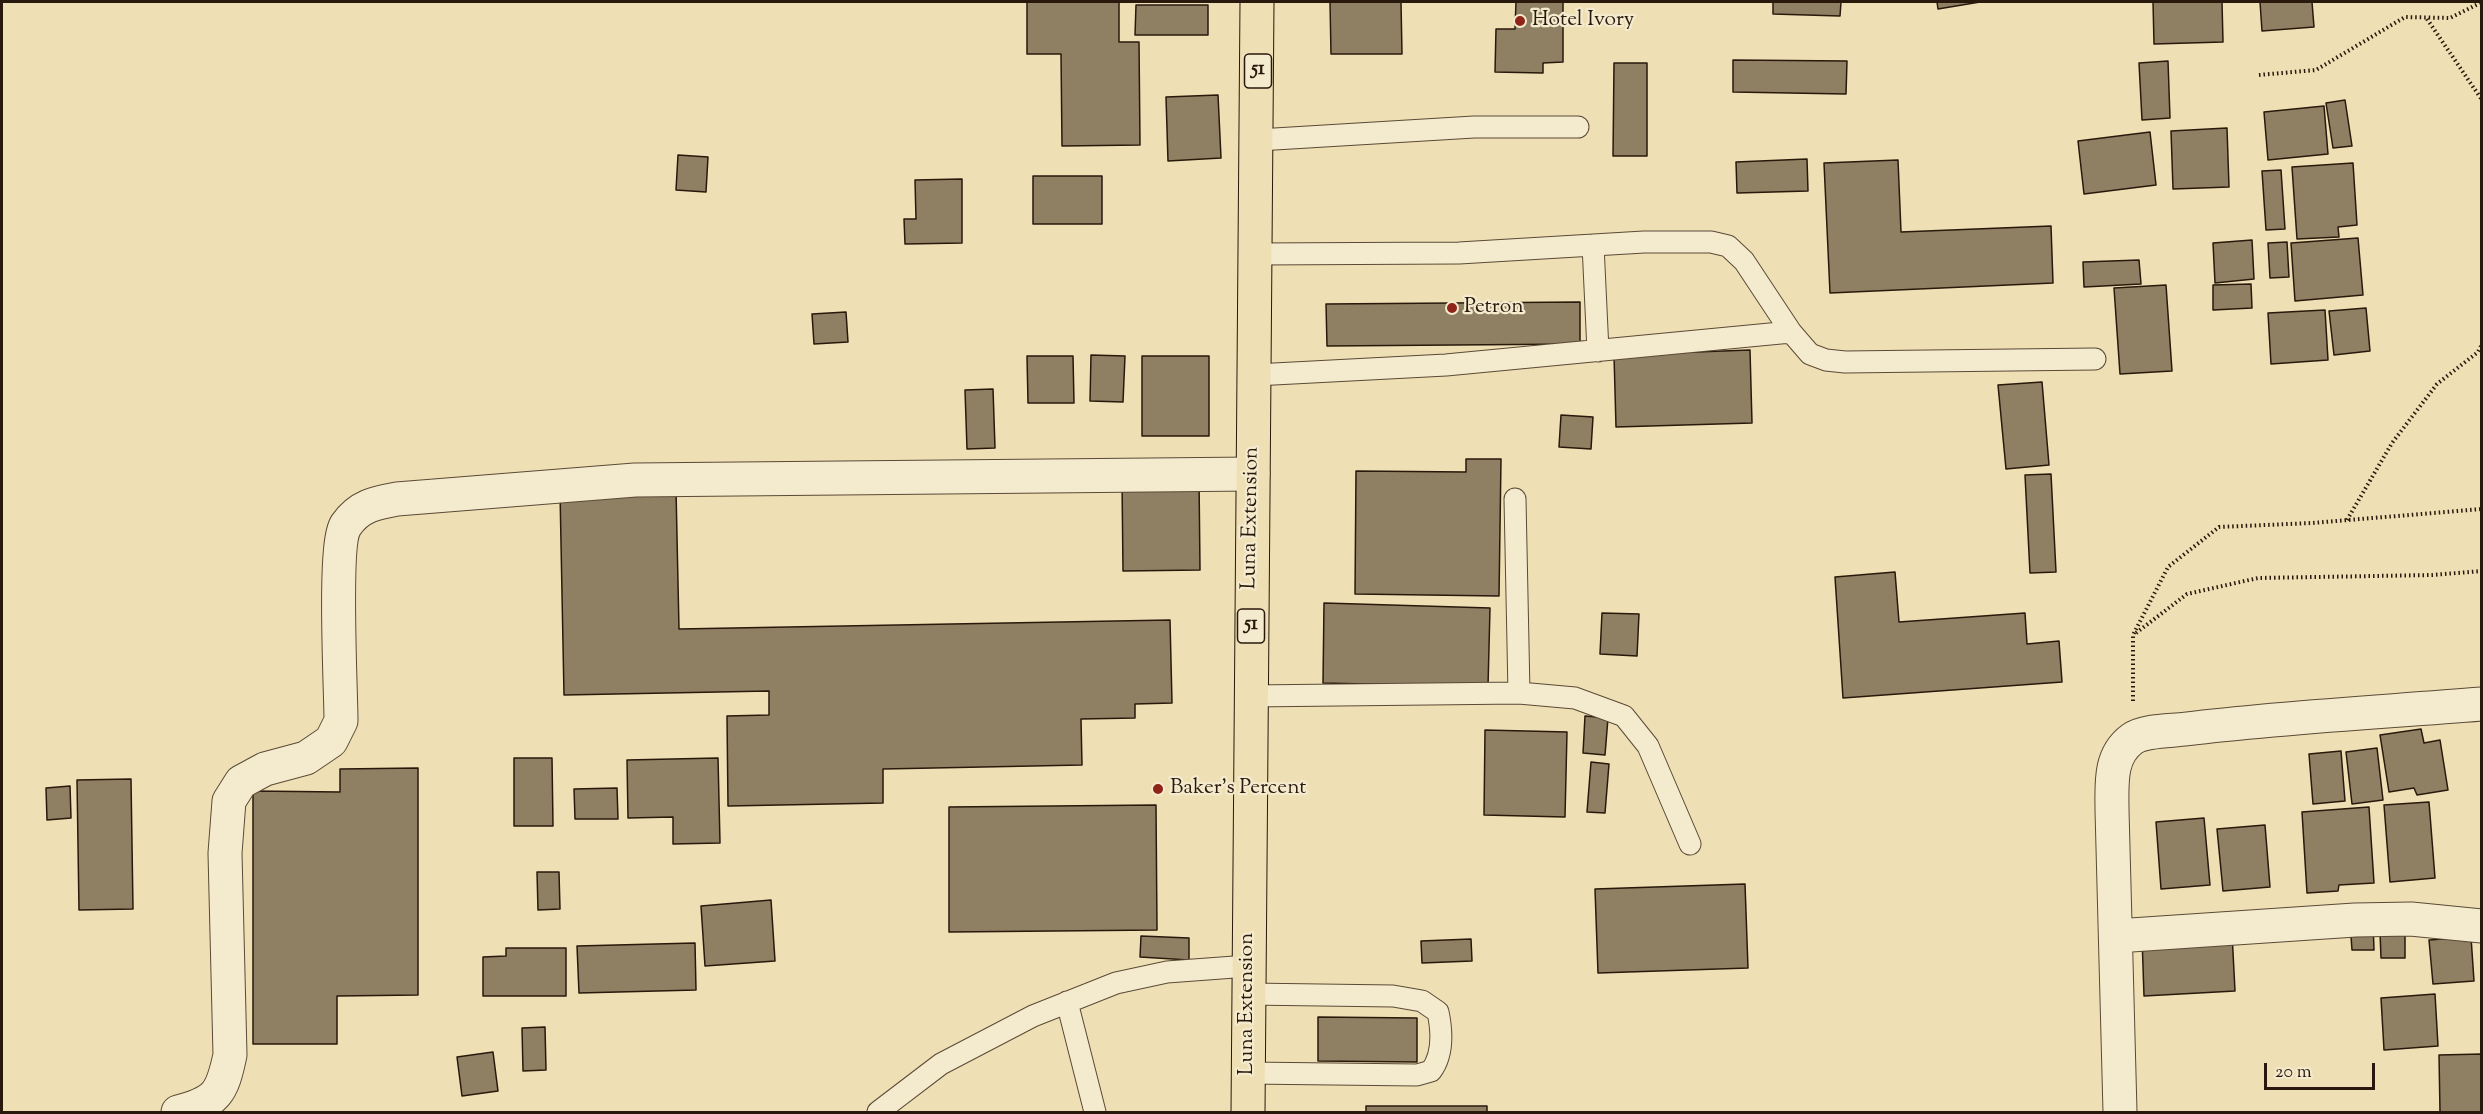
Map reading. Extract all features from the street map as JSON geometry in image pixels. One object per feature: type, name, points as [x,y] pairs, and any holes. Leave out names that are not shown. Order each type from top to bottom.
[{"type":"highway","name":"51","points":[[1257,2],[1258,140]]},
{"type":"highway","name":"Luna Extension","points":[[1248,1113],[1252,474],[1258,140]]},
{"type":"street","points":[[178,1113],[208,1102],[224,1084],[231,1055],[225,853],[228,801],[241,782],[266,769],[306,758],[331,741],[341,722],[339,558],[345,526],[367,504],[397,499],[635,480],[1252,474]]},
{"type":"street","points":[[2120,1113],[2112,781],[2117,754],[2134,737],[2229,724],[2481,704]]},
{"type":"street","points":[[2116,936],[2366,920],[2411,919],[2481,926]]},
{"type":"lane","points":[[1258,140],[1474,128],[1578,127]]},
{"type":"lane","points":[[1256,254],[1459,253],[1593,245],[1712,242],[1728,246],[1744,261],[1791,332],[1810,354],[1826,360],[1845,362],[2095,359]]},
{"type":"lane","points":[[1593,245],[1598,351]]},
{"type":"lane","points":[[1255,375],[1446,365],[1791,332]]},
{"type":"lane","points":[[1515,499],[1519,693]]},
{"type":"lane","points":[[1250,696],[1519,693],[1575,698],[1624,716],[1648,746],[1690,844]]},
{"type":"lane","points":[[878,1113],[941,1064],[1033,1016],[1116,983],[1167,972],[1403,998],[1422,1001],[1438,1012],[1441,1025],[1437,1063],[1431,1071],[1424,1073],[1248,1074]]},
{"type":"lane","points":[[1067,1002],[1095,1113]]},
{"type":"path","points":[[2259,75],[2316,70],[2405,17],[2450,18],[2481,2]]},
{"type":"path","points":[[2426,18],[2481,100]]},
{"type":"path","points":[[2346,520],[2392,443],[2437,384],[2478,352],[2481,344]]},
{"type":"path","points":[[2134,737],[2133,635],[2168,567],[2219,526],[2346,520],[2481,509]]},
{"type":"path","points":[[2133,635],[2187,594],[2258,578],[2421,576],[2481,571]]},
{"type":"building","points":[[1027,2],[1119,2],[1119,42],[1139,42],[1140,145],[1062,146],[1061,54],[1027,54]]},
{"type":"building","points":[[1330,2],[1401,2],[1402,54],[1331,54]]},
{"type":"building","points":[[1516,2],[1563,2],[1563,62],[1543,63],[1543,73],[1495,72],[1496,29],[1515,29]]},
{"type":"building","points":[[1773,2],[1841,2],[1840,16],[1773,14]]},
{"type":"building","points":[[1937,2],[1980,2],[1938,9]]},
{"type":"building","points":[[2153,2],[2222,2],[2223,42],[2154,44]]},
{"type":"building","points":[[2260,2],[2312,2],[2314,27],[2262,31]]},
{"type":"building","points":[[1136,5],[1208,5],[1208,35],[1135,35]]},
{"type":"building","points":[[1733,60],[1847,61],[1846,94],[1733,92]]},
{"type":"building","points":[[2168,61],[2170,118],[2142,120],[2139,63]]},
{"type":"building","points":[[1614,63],[1647,63],[1647,156],[1613,156]]},
{"type":"building","points":[[1218,95],[1221,158],[1168,161],[1166,97]]},
{"type":"building","points":[[2345,100],[2352,146],[2333,148],[2326,103]]},
{"type":"building","points":[[2324,106],[2328,154],[2268,160],[2264,112]]},
{"type":"building","points":[[2227,128],[2229,187],[2173,189],[2171,131]]},
{"type":"building","points":[[2150,132],[2156,185],[2084,194],[2078,141]]},
{"type":"building","points":[[678,155],[708,157],[706,192],[676,190]]},
{"type":"building","points":[[1807,159],[1808,191],[1737,193],[1736,162]]},
{"type":"building","points":[[1898,160],[1901,232],[2051,226],[2053,283],[1830,293],[1824,163]]},
{"type":"building","points":[[2353,163],[2357,225],[2338,227],[2339,237],[2297,239],[2292,167]]},
{"type":"building","points":[[2281,170],[2285,229],[2266,230],[2262,171]]},
{"type":"building","points":[[1033,176],[1102,176],[1102,224],[1033,224]]},
{"type":"building","points":[[962,179],[962,243],[905,244],[904,219],[916,219],[915,180]]},
{"type":"building","points":[[2358,238],[2363,295],[2295,301],[2291,243]]},
{"type":"building","points":[[2252,240],[2254,279],[2215,283],[2213,243]]},
{"type":"building","points":[[2287,242],[2289,277],[2270,278],[2268,243]]},
{"type":"building","points":[[2139,260],[2141,284],[2084,287],[2083,262]]},
{"type":"building","points":[[2251,284],[2252,308],[2213,310],[2213,285]]},
{"type":"building","points":[[2166,285],[2172,371],[2120,374],[2114,288]]},
{"type":"building","points":[[1580,302],[1580,344],[1327,346],[1326,304]]},
{"type":"building","points":[[2366,308],[2370,351],[2334,355],[2329,311]]},
{"type":"building","points":[[2325,310],[2328,360],[2271,364],[2268,313]]},
{"type":"building","points":[[846,312],[848,342],[814,344],[812,314]]},
{"type":"building","points":[[1750,350],[1752,423],[1616,427],[1614,355]]},
{"type":"building","points":[[1091,355],[1125,356],[1123,402],[1090,401]]},
{"type":"building","points":[[1027,356],[1073,356],[1074,403],[1028,403]]},
{"type":"building","points":[[1142,356],[1209,356],[1209,436],[1142,436]]},
{"type":"building","points":[[2042,382],[2049,465],[2006,469],[1998,385]]},
{"type":"building","points":[[993,389],[995,448],[967,449],[965,390]]},
{"type":"building","points":[[1561,415],[1593,417],[1591,449],[1559,447]]},
{"type":"building","points":[[1466,459],[1501,459],[1499,596],[1355,594],[1356,471],[1466,472]]},
{"type":"building","points":[[2051,474],[2056,572],[2030,573],[2025,475]]},
{"type":"building","points":[[1199,478],[1200,570],[1123,571],[1122,480]]},
{"type":"building","points":[[676,490],[679,629],[1170,620],[1172,703],[1135,704],[1135,718],[1081,719],[1082,765],[883,769],[883,803],[728,806],[727,716],[769,715],[769,691],[564,695],[560,492]]},
{"type":"building","points":[[1895,572],[1899,622],[2025,613],[2027,644],[2059,641],[2062,682],[1843,698],[1835,577]]},
{"type":"building","points":[[1324,603],[1490,608],[1488,687],[1323,683]]},
{"type":"building","points":[[1602,613],[1639,614],[1637,656],[1600,654]]},
{"type":"building","points":[[1585,716],[1608,718],[1605,755],[1583,753]]},
{"type":"building","points":[[2421,729],[2424,743],[2440,740],[2448,790],[2417,795],[2414,788],[2389,792],[2380,735]]},
{"type":"building","points":[[1485,730],[1567,732],[1565,817],[1484,815]]},
{"type":"building","points":[[2377,748],[2383,800],[2352,804],[2346,752]]},
{"type":"building","points":[[2341,751],[2345,801],[2313,804],[2309,754]]},
{"type":"building","points":[[514,758],[552,758],[553,826],[514,826]]},
{"type":"building","points":[[718,758],[720,843],[673,844],[673,817],[628,818],[627,760]]},
{"type":"building","points":[[1591,762],[1609,764],[1605,813],[1587,812]]},
{"type":"building","points":[[418,768],[418,995],[337,996],[337,1044],[253,1044],[253,791],[340,792],[340,769]]},
{"type":"building","points":[[131,779],[133,909],[79,910],[77,780]]},
{"type":"building","points":[[70,786],[71,818],[47,820],[46,788]]},
{"type":"building","points":[[617,788],[618,819],[575,819],[574,789]]},
{"type":"building","points":[[2429,802],[2435,878],[2390,882],[2384,805]]},
{"type":"building","points":[[1156,805],[1157,930],[949,932],[949,807]]},
{"type":"building","points":[[2369,807],[2374,883],[2339,885],[2338,891],[2307,893],[2302,812]]},
{"type":"building","points":[[2204,818],[2210,885],[2161,889],[2156,822]]},
{"type":"building","points":[[2265,825],[2270,887],[2223,891],[2217,829]]},
{"type":"building","points":[[537,872],[559,872],[560,909],[538,910]]},
{"type":"building","points":[[1745,884],[1748,968],[1598,973],[1595,889]]},
{"type":"building","points":[[771,900],[775,961],[705,966],[701,906]]},
{"type":"building","points":[[2373,922],[2374,950],[2352,950],[2350,923]]},
{"type":"building","points":[[2405,931],[2405,958],[2381,958],[2380,932]]},
{"type":"building","points":[[2232,933],[2235,991],[2144,996],[2142,937]]},
{"type":"building","points":[[1141,936],[1189,938],[1189,960],[1140,957]]},
{"type":"building","points":[[2471,937],[2474,981],[2433,984],[2429,940]]},
{"type":"building","points":[[1471,939],[1472,961],[1422,963],[1421,941]]},
{"type":"building","points":[[695,943],[696,990],[579,993],[577,946]]},
{"type":"building","points":[[506,948],[566,948],[566,996],[483,996],[483,957],[506,956]]},
{"type":"building","points":[[2435,994],[2438,1046],[2384,1050],[2381,998]]},
{"type":"building","points":[[1318,1017],[1417,1018],[1417,1062],[1318,1061]]},
{"type":"building","points":[[545,1027],[546,1070],[523,1071],[522,1028]]},
{"type":"building","points":[[493,1052],[498,1091],[462,1096],[457,1057]]},
{"type":"building","points":[[2482,1054],[2482,1112],[2440,1112],[2439,1055]]},
{"type":"building","points":[[1366,1106],[1487,1106],[1487,1112],[1366,1112]]},
{"type":"place","name":"Hotel Ivory","points":[[1520,21]]},
{"type":"place","name":"Petron","points":[[1452,308]]},
{"type":"place","name":"Baker's Percent","points":[[1158,789]]}]
